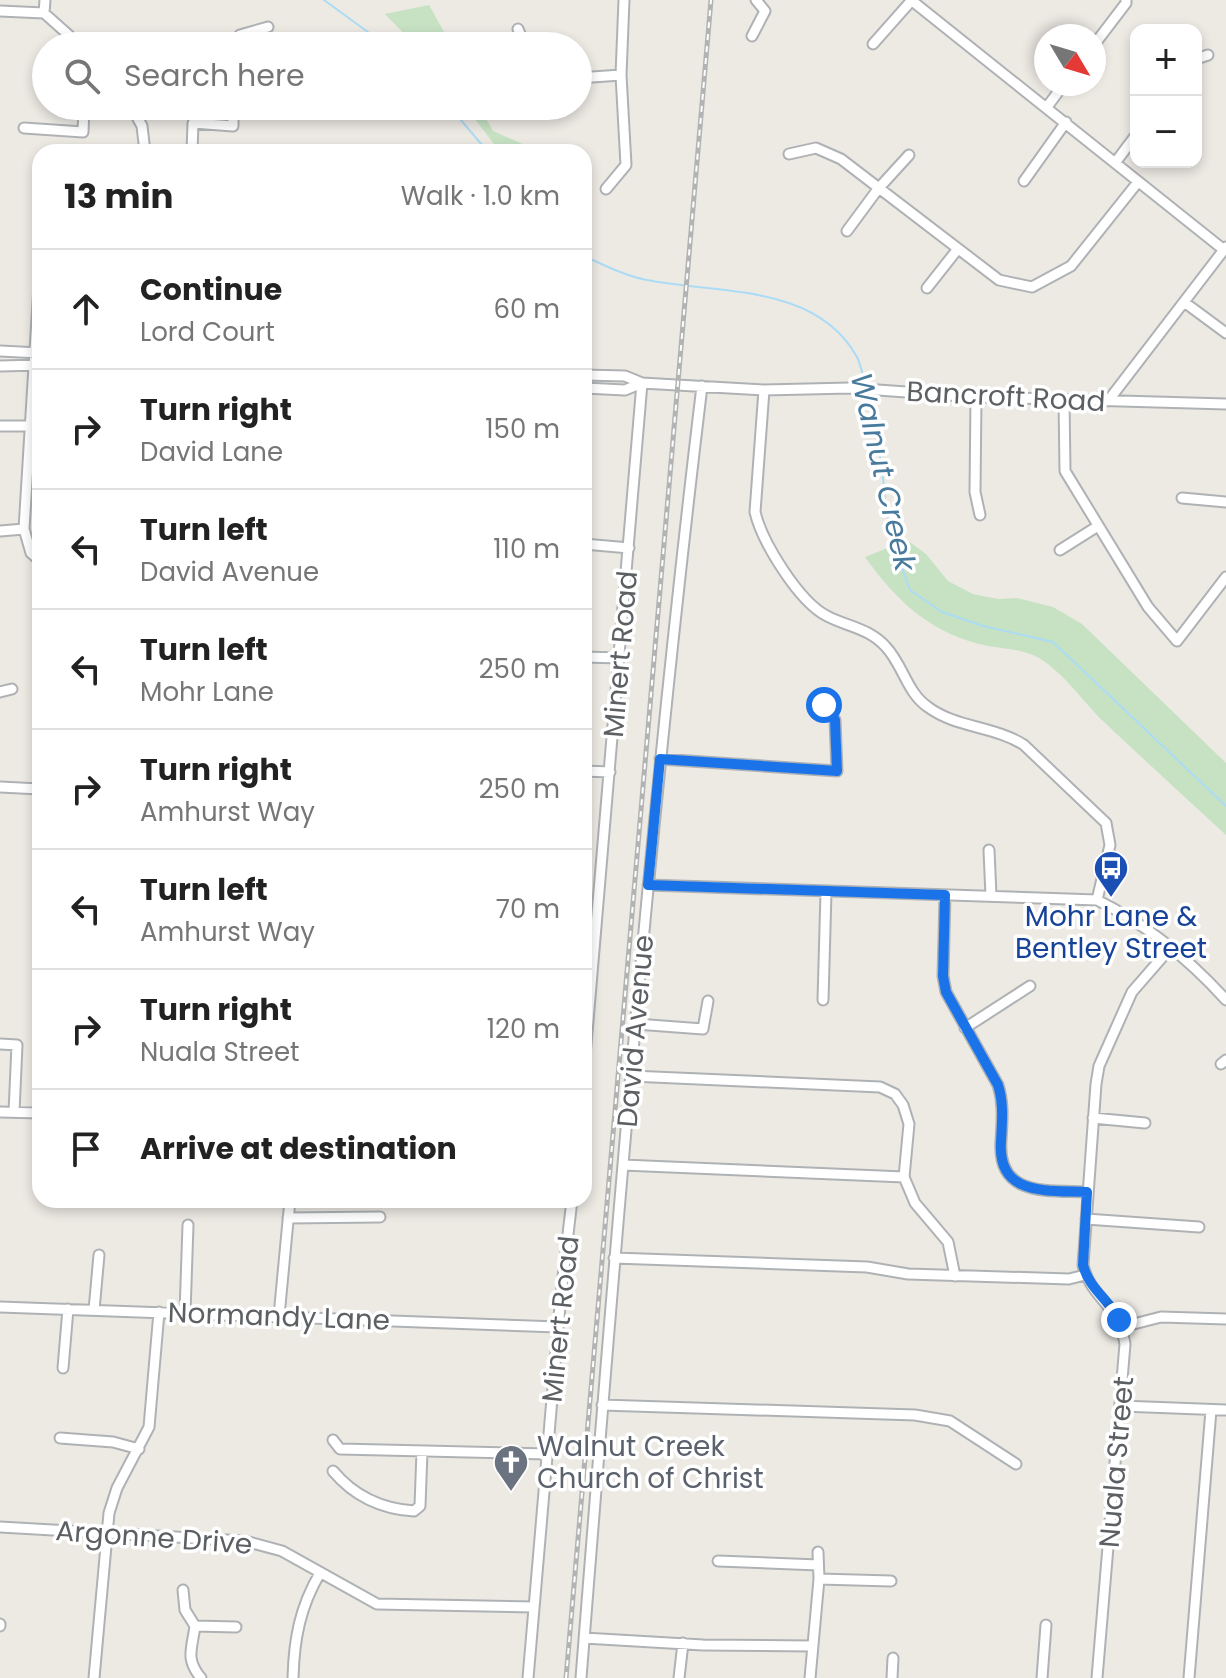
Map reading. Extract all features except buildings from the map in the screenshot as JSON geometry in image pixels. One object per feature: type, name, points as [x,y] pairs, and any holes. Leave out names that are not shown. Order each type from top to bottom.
[{"type":"street","points":[[44,13],[45,0]]},
{"type":"street","points":[[606,189],[626,165],[621,75],[624,0]]},
{"type":"street","points":[[752,36],[765,11],[756,0]]},
{"type":"street","points":[[873,44],[912,0],[1224,253],[1108,401]]},
{"type":"street","points":[[1106,29],[1126,0]]},
{"type":"street","points":[[0,11],[44,13],[65,32]]},
{"type":"street","points":[[250,32],[268,27]]},
{"type":"street","points":[[1202,57],[1208,55]]},
{"type":"street","points":[[592,77],[621,75]]},
{"type":"street","points":[[1047,107],[1055,96]]},
{"type":"street","points":[[24,128],[83,132],[83,120]]},
{"type":"street","points":[[139,120],[144,144]]},
{"type":"street","points":[[192,144],[193,123],[233,126],[233,120]]},
{"type":"street","points":[[1024,181],[1066,122]]},
{"type":"street","points":[[1115,163],[1130,143]]},
{"type":"street","points":[[789,154],[816,148],[841,159],[999,280],[1032,287],[1071,266],[1138,182]]},
{"type":"street","points":[[847,231],[878,189],[909,155]]},
{"type":"street","points":[[927,288],[957,250]]},
{"type":"street","points":[[1184,302],[1226,333]]},
{"type":"street","points":[[0,351],[32,353]]},
{"type":"street","points":[[0,366],[32,365]]},
{"type":"street","name":"Bancroft Road","points":[[592,375],[625,376],[642,383],[764,390],[850,388],[976,397],[1226,404]]},
{"type":"street","name":"Bancroft Road","points":[[592,388],[625,390],[642,383]]},
{"type":"street","name":"Minert Road","points":[[592,977],[642,383]]},
{"type":"street","name":"David Avenue","points":[[581,1678],[614,1258],[648,885],[702,386]]},
{"type":"street","points":[[764,390],[755,512],[759,529],[771,549],[814,608],[828,617],[862,628],[885,645],[915,695],[926,706],[950,718],[1010,736],[1024,745],[1106,823],[1110,845],[1097,900]]},
{"type":"street","points":[[976,397],[975,492],[980,515]]},
{"type":"street","points":[[1064,400],[1065,471],[1148,607],[1177,641],[1226,577]]},
{"type":"street","points":[[32,417],[24,529],[32,554]]},
{"type":"street","points":[[0,426],[31,426]]},
{"type":"street","points":[[1182,498],[1226,502]]},
{"type":"street","points":[[1060,550],[1098,526]]},
{"type":"street","points":[[0,531],[24,529]]},
{"type":"street","points":[[592,545],[629,548]]},
{"type":"street","points":[[592,657],[620,658]]},
{"type":"street","points":[[0,692],[12,689]]},
{"type":"street","points":[[660,759],[837,771],[835,720],[824,705]]},
{"type":"street","points":[[592,771],[610,772]]},
{"type":"street","points":[[0,787],[32,789]]},
{"type":"street","points":[[989,850],[991,896]]},
{"type":"street","points":[[648,885],[1097,900],[1145,925],[1172,946],[1226,999]]},
{"type":"street","points":[[823,1000],[826,892]]},
{"type":"street","points":[[945,895],[943,976],[946,992],[998,1085],[1003,1102],[1000,1152],[1004,1172],[1017,1183],[1036,1190],[1087,1192]]},
{"type":"street","points":[[1172,946],[1132,992],[1099,1066],[1083,1265],[1089,1283],[1116,1314],[1122,1327],[1161,1317],[1226,1319]]},
{"type":"street","points":[[965,1028],[1030,986]]},
{"type":"street","points":[[636,1024],[703,1029],[708,1001]]},
{"type":"street","points":[[0,1044],[17,1045],[14,1112]]},
{"type":"street","points":[[631,1076],[880,1087],[895,1094],[903,1105],[909,1124],[904,1177],[915,1203],[948,1242],[955,1276]]},
{"type":"street","points":[[0,1112],[32,1113]]},
{"type":"street","points":[[1093,1118],[1145,1123]]},
{"type":"street","points":[[623,1165],[904,1177]]},
{"type":"street","points":[[279,1316],[289,1208]]},
{"type":"street","name":"Minert Road","points":[[528,1678],[571,1208]]},
{"type":"street","points":[[288,1218],[380,1217]]},
{"type":"street","points":[[1086,1219],[1199,1227]]},
{"type":"street","points":[[185,1313],[188,1225]]},
{"type":"street","points":[[94,1310],[99,1255]]},
{"type":"street","points":[[614,1258],[867,1267],[908,1274],[955,1276],[1069,1279],[1085,1275]]},
{"type":"street","name":"Normandy Lane","points":[[0,1307],[558,1327]]},
{"type":"street","points":[[63,1368],[68,1309]]},
{"type":"street","points":[[94,1678],[111,1502],[149,1427],[159,1312]]},
{"type":"street","name":"Nuala Street","points":[[1097,1678],[1125,1353],[1122,1327]]},
{"type":"street","points":[[602,1405],[915,1415],[950,1421],[1016,1464]]},
{"type":"street","points":[[1121,1406],[1226,1410]]},
{"type":"street","points":[[1189,1678],[1211,1410]]},
{"type":"street","points":[[60,1438],[113,1442],[139,1449]]},
{"type":"street","points":[[333,1440],[340,1449],[547,1454]]},
{"type":"street","points":[[333,1471],[343,1483],[371,1501],[396,1510],[414,1511],[420,1506],[422,1451]]},
{"type":"street","name":"Argonne Drive","points":[[0,1527],[245,1541],[282,1551],[377,1604],[534,1607]]},
{"type":"street","points":[[810,1678],[819,1579],[818,1552]]},
{"type":"street","points":[[718,1561],[818,1565]]},
{"type":"street","points":[[293,1678],[298,1624],[304,1604],[320,1573]]},
{"type":"street","points":[[819,1579],[891,1581]]},
{"type":"street","points":[[183,1590],[185,1610],[195,1626],[192,1667],[201,1678]]},
{"type":"street","points":[[1042,1678],[1046,1625]]},
{"type":"street","points":[[195,1626],[236,1627]]},
{"type":"street","points":[[584,1638],[813,1646]]},
{"type":"street","points":[[679,1678],[683,1643]]},
{"type":"street","points":[[892,1678],[893,1658]]},
{"type":"green space","points":[[429,5],[444,32],[402,32],[385,14]]},
{"type":"green space","points":[[476,120],[487,120],[493,131],[523,144],[494,144]]},
{"type":"green space","points":[[907,540],[926,554],[948,581],[973,594],[998,599],[1017,598],[1053,607],[1082,624],[1226,763],[1226,835],[1039,658],[1025,652],[986,646],[944,631],[901,600],[865,557]]},
{"type":"waterway","name":"Walnut Creek","points":[[324,0],[368,32]]},
{"type":"waterway","name":"Walnut Creek","points":[[461,120],[481,144]]},
{"type":"waterway","name":"Walnut Creek","points":[[592,260],[639,278],[734,291],[791,304],[817,316],[839,333],[857,357],[866,386]]},
{"type":"waterway","name":"Walnut Creek","points":[[867,392],[882,467],[886,511],[910,590],[942,612],[983,626],[1053,642],[1226,806]]},
{"type":"railway","points":[[566,1678],[711,0]]},
{"type":"place","name":"Mohr Lane & Bentley Street","points":[[1111,899]]},
{"type":"place","name":"Walnut Creek Church of Christ","points":[[511,1493]]},
{"type":"route","points":[[824,705],[835,720],[837,771],[660,759],[648,885],[945,895],[943,976],[946,992],[998,1085],[1003,1102],[1000,1152],[1004,1172],[1017,1183],[1036,1190],[1087,1192],[1085,1275],[1119,1320]]}]
